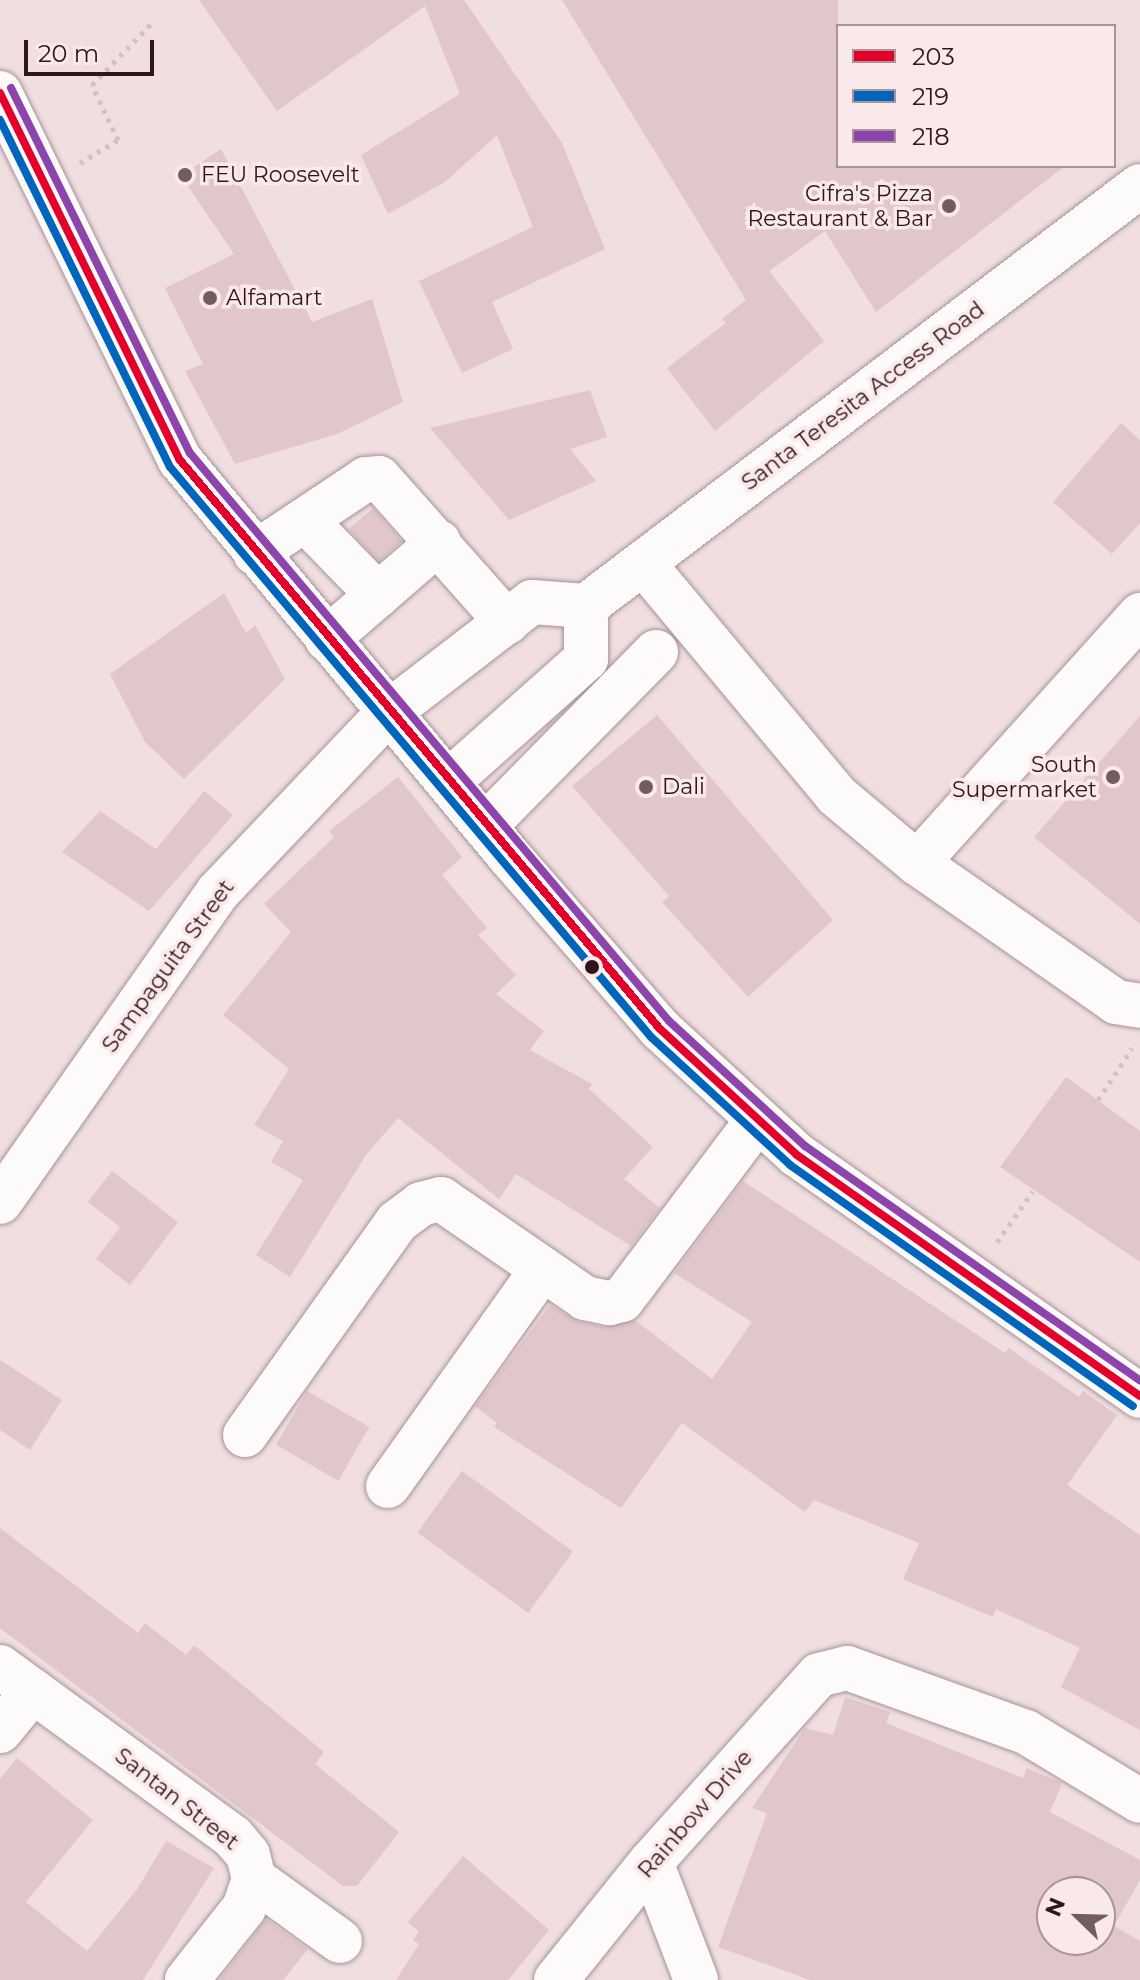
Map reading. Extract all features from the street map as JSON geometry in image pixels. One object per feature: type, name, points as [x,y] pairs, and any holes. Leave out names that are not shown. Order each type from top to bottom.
[{"type":"street","points":[[5,120],[180,460],[327,639],[660,1029],[757,1121],[971,1279],[1140,1396]]},
{"type":"street","name":"Santa Teresita Access Road","points":[[586,606],[1140,186]]},
{"type":"street","points":[[255,553],[366,479],[379,478],[507,622]]},
{"type":"street","points":[[305,520],[378,595]]},
{"type":"street","points":[[327,639],[439,542]]},
{"type":"street","points":[[643,563],[836,795],[917,863],[1116,1002],[1137,1024]]},
{"type":"street","points":[[389,712],[532,602],[586,606],[586,659],[448,782]]},
{"type":"street","points":[[917,863],[1140,615]]},
{"type":"street","points":[[485,826],[656,652]]},
{"type":"street","name":"Sampaguita Street","points":[[0,1202],[218,892],[389,712]]},
{"type":"street","points":[[245,1435],[397,1222],[421,1204],[441,1199],[585,1298],[622,1300],[757,1121]]},
{"type":"street","points":[[388,1486],[542,1269]]},
{"type":"street","name":"Rainbow Drive","points":[[556,1980],[651,1862],[819,1675],[847,1668],[1026,1732],[1140,1801]]},
{"type":"street","points":[[0,1731],[16,1679]]},
{"type":"street","name":"Santan Street","points":[[16,1679],[233,1837],[248,1855],[254,1879]]},
{"type":"street","points":[[651,1862],[696,1980]]},
{"type":"street","points":[[187,1980],[234,1923],[254,1879],[340,1941]]},
{"type":"path","points":[[111,144],[118,140],[92,85],[151,24]]},
{"type":"path","points":[[1098,1100],[1137,1024]]},
{"type":"path","points":[[971,1279],[1033,1191]]},
{"type":"building","points":[[199,0],[464,0],[562,143],[605,249],[492,302],[513,349],[462,373],[419,281],[533,227],[497,135],[445,182],[388,214],[361,155],[460,94],[425,6],[277,111]]},
{"type":"building","points":[[562,0],[838,0],[836,168],[1062,168],[876,312],[825,231],[769,271],[824,341],[715,431],[667,368],[726,323],[722,319],[746,300]]},
{"type":"building","points":[[221,149],[312,322],[372,299],[403,402],[337,434],[235,464],[185,371],[203,364],[165,288],[234,254],[181,176]]},
{"type":"building","points":[[590,390],[607,437],[570,449],[596,481],[509,520],[430,428]]},
{"type":"building","points":[[1121,423],[1140,440],[1140,523],[1112,554],[1053,502]]},
{"type":"building","points":[[373,508],[402,541],[378,562],[349,529]]},
{"type":"building","points":[[224,593],[246,633],[255,625],[285,679],[184,779],[145,742],[110,674]]},
{"type":"building","points":[[657,715],[833,920],[748,997],[662,902],[669,896],[572,786]]},
{"type":"building","name":"South Supermarket","points":[[1140,716],[1140,924],[1034,837]]},
{"type":"building","points":[[398,777],[462,857],[442,875],[487,928],[478,935],[516,975],[496,994],[544,1031],[530,1050],[592,1084],[589,1089],[653,1147],[624,1179],[660,1208],[631,1246],[516,1174],[499,1199],[398,1118],[366,1155],[290,1277],[256,1255],[303,1180],[271,1162],[283,1141],[254,1125],[289,1069],[223,1015],[291,932],[264,904],[334,837],[329,831]]},
{"type":"building","points":[[204,791],[233,815],[149,911],[62,852],[100,811],[156,849]]},
{"type":"building","points":[[1066,1077],[1140,1131],[1140,1262],[1000,1167]]},
{"type":"building","points":[[112,1171],[178,1222],[130,1285],[96,1259],[120,1227],[88,1202]]},
{"type":"building","points":[[743,1181],[1005,1353],[1009,1348],[1079,1397],[1083,1391],[1117,1415],[1067,1485],[1140,1535],[1140,1730],[1061,1687],[1080,1648],[996,1609],[993,1617],[903,1579],[919,1543],[814,1500],[805,1512],[682,1423],[621,1508],[494,1427],[497,1423],[475,1406],[550,1305],[579,1322],[604,1327],[635,1320],[712,1379],[752,1322],[674,1273]]},
{"type":"building","points":[[0,1360],[62,1400],[30,1450],[0,1430]]},
{"type":"building","points":[[307,1391],[369,1427],[338,1481],[276,1445]]},
{"type":"building","points":[[462,1471],[573,1552],[528,1613],[417,1532]]},
{"type":"building","points":[[0,1528],[138,1633],[145,1623],[186,1655],[194,1645],[324,1752],[315,1764],[399,1832],[357,1886],[343,1886],[0,1628]]},
{"type":"building","points":[[845,1697],[890,1712],[886,1723],[1023,1778],[1027,1768],[1062,1783],[1050,1812],[1140,1860],[1140,1880],[1116,1922],[1116,1876],[1036,1876],[1036,1956],[1116,1956],[1116,1927],[1140,1941],[1140,1980],[810,1980],[718,1947],[767,1813],[752,1808],[805,1728],[833,1735]]},
{"type":"building","points":[[17,1758],[93,1820],[26,1902],[87,1951],[138,1888],[166,1841],[214,1868],[143,1980],[0,1980],[0,1779]]},
{"type":"building","points":[[463,1856],[549,1930],[508,1980],[396,1980],[419,1944],[413,1940],[419,1932],[408,1922]]},
{"type":"building","points":[[266,1919],[308,1949],[283,1980],[219,1980]]},
{"type":"transit line","name":"218","points":[[11,88],[190,453],[669,1021],[805,1146],[1140,1381]]},
{"type":"transit line","name":"203","points":[[0,93],[180,460],[660,1029],[797,1155],[1140,1396]]},
{"type":"transit line","name":"219","points":[[0,120],[170,467],[651,1037],[790,1165],[1133,1406]]},
{"type":"place","name":"FEU Roosevelt","points":[[185,175]]},
{"type":"place","name":"Cifra's Pizza Restaurant & Bar","points":[[949,206]]},
{"type":"place","name":"Alfamart","points":[[210,298]]},
{"type":"place","name":"South Supermarket","points":[[1113,777]]},
{"type":"place","name":"Dali","points":[[646,787]]}]
